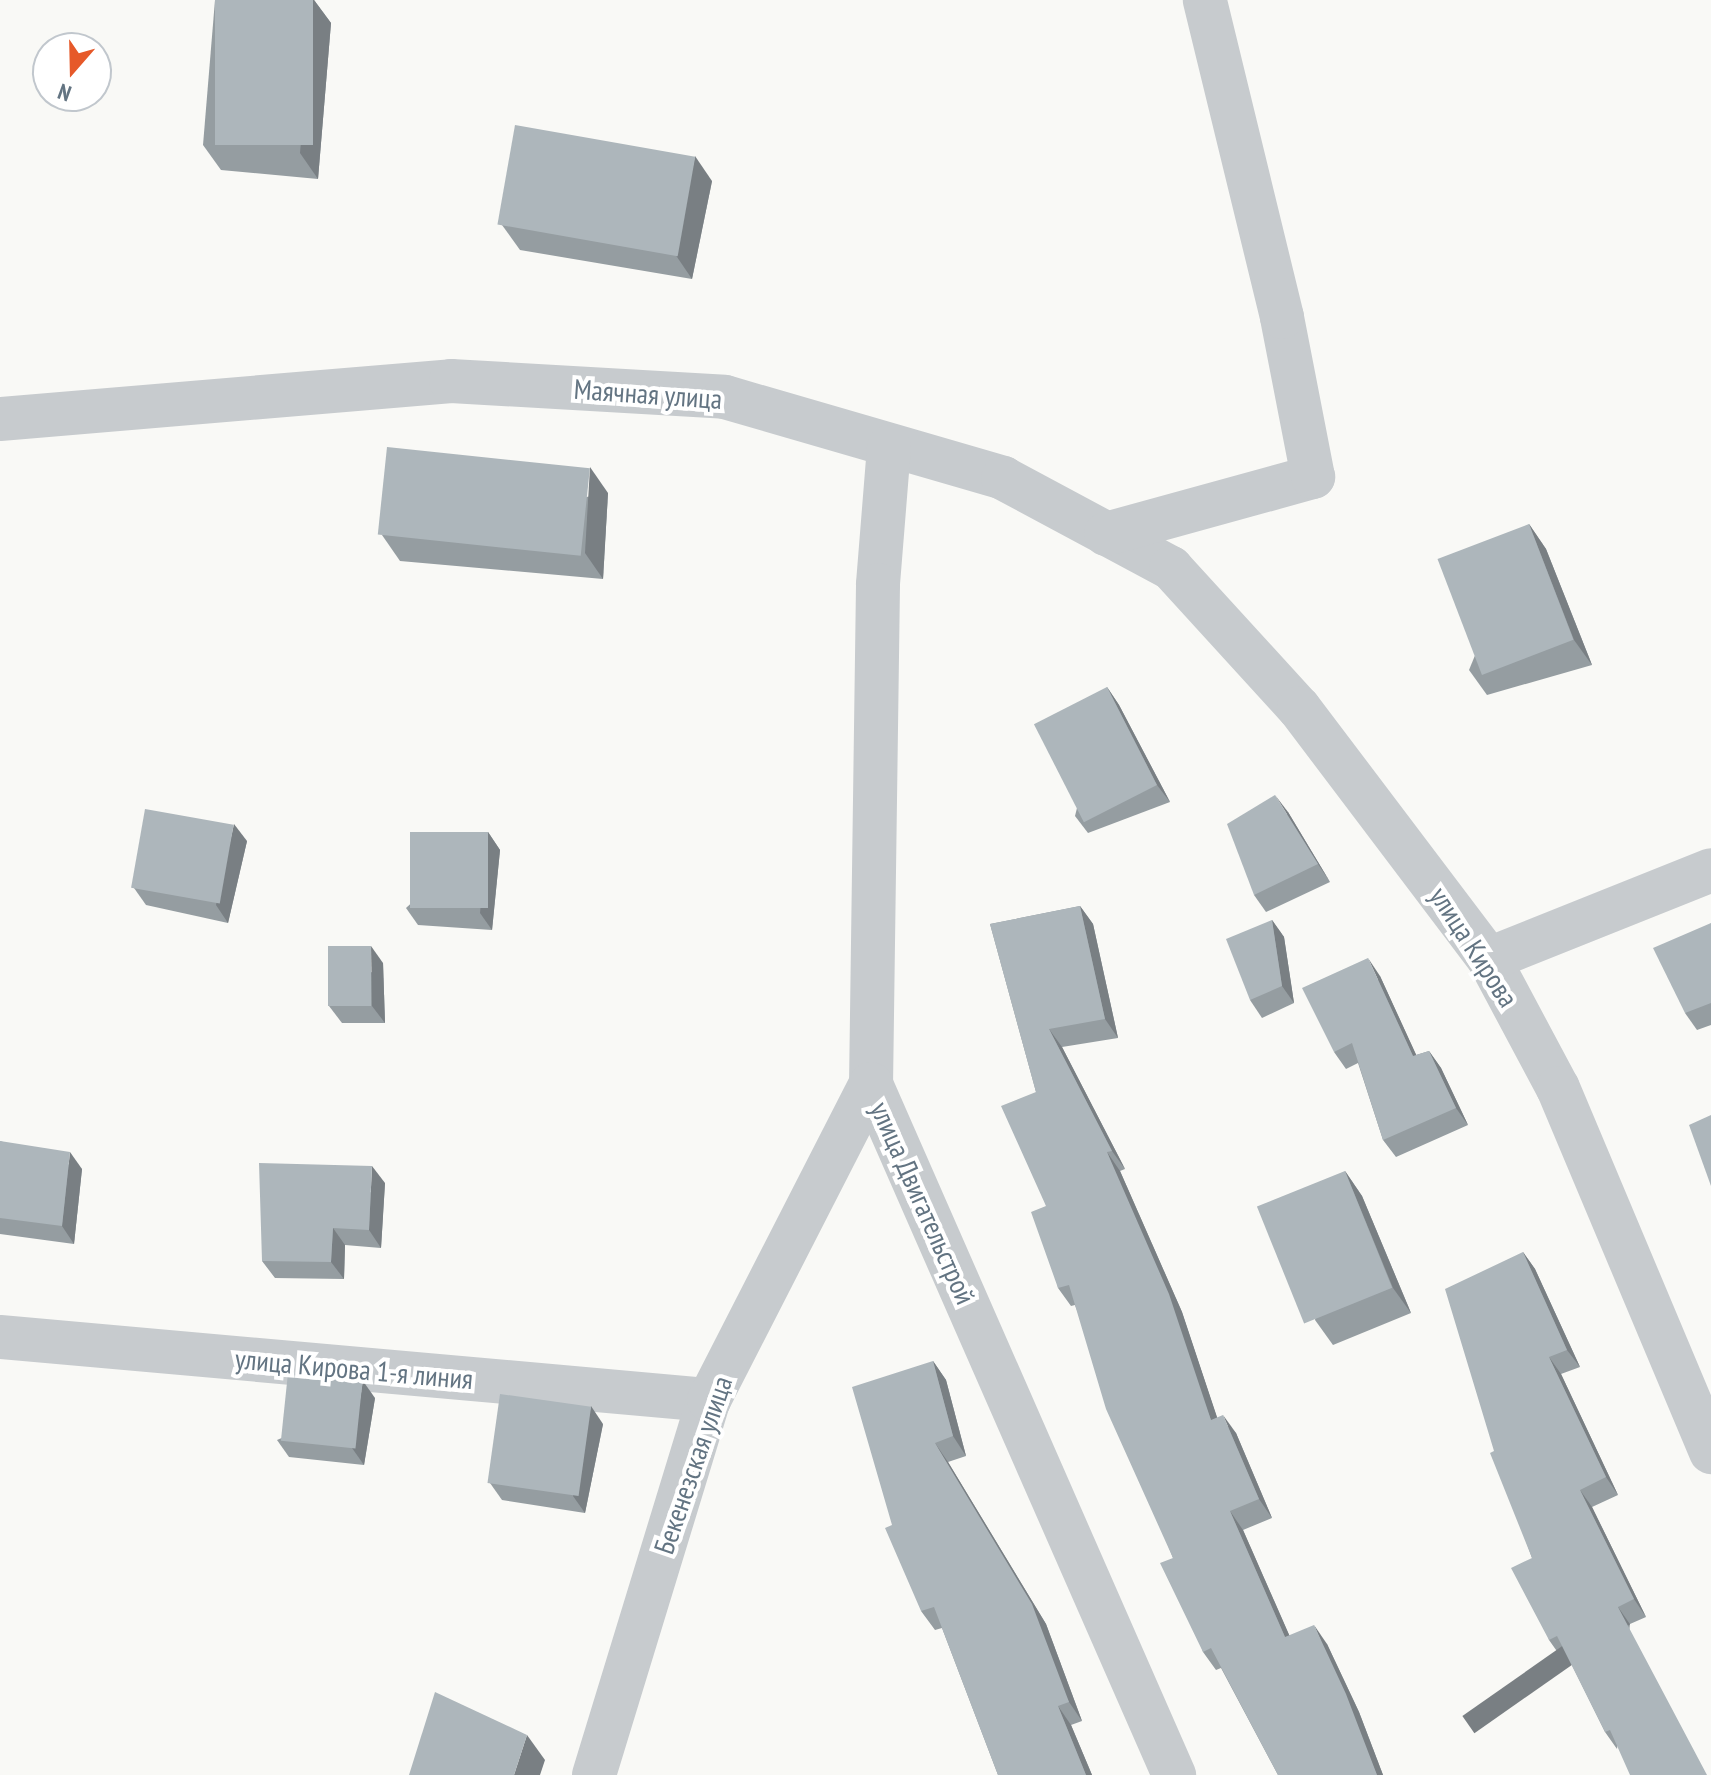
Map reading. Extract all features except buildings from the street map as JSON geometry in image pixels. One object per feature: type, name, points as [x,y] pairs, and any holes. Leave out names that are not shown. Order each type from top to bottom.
[{"type":"street","points":[[1106,534],[1313,477],[1282,317],[1205,0]]},
{"type":"street","name":"Маячная улица","points":[[0,419],[451,381],[725,397],[1003,478],[1106,534]]},
{"type":"street","name":"улица Двигательстрой","points":[[889,447],[878,585],[871,1084],[1174,1775]]},
{"type":"street","name":"улица Кирова","points":[[1106,534],[1171,568],[1249,649],[1489,959],[1558,1088],[1711,1452]]},
{"type":"street","points":[[1489,959],[1711,870]]},
{"type":"street","name":"Бекенезская улица","points":[[594,1775],[709,1400],[871,1084]]},
{"type":"street","name":"улица Кирова 1-я линия","points":[[0,1337],[709,1400]]}]
